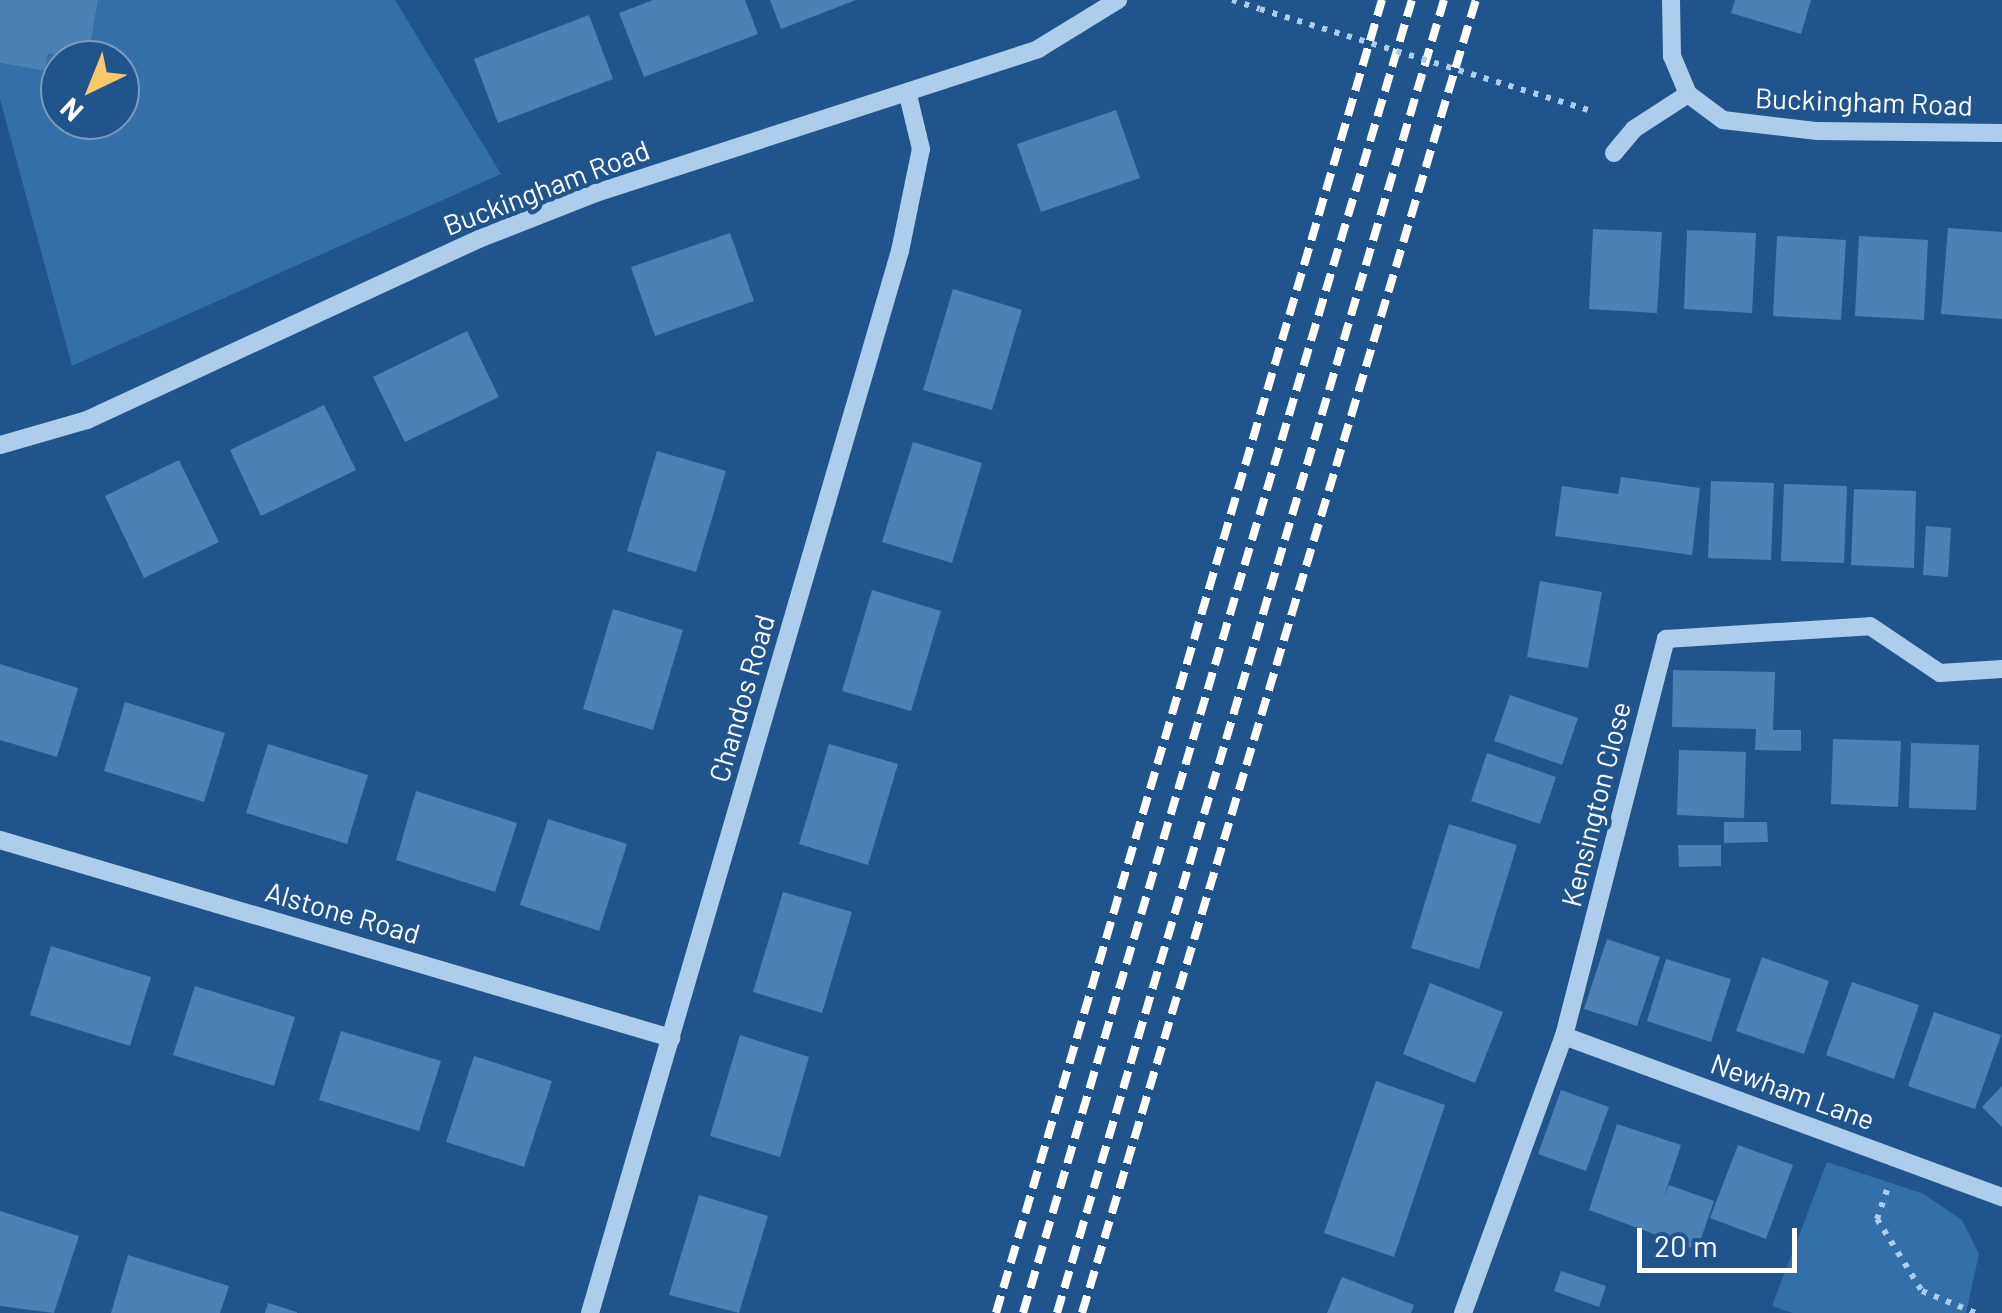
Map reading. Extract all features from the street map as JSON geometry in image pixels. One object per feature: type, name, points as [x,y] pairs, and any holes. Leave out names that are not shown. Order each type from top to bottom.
[{"type":"street","name":"Buckingham Road","points":[[0,445],[87,420],[478,239],[596,193],[1038,49],[1118,0]]},
{"type":"street","points":[[1614,153],[1634,129],[1688,94],[1672,56],[1671,0]]},
{"type":"street","name":"Chandos Road","points":[[590,1313],[900,251],[922,148],[908,94]]},
{"type":"street","name":"Buckingham Road","points":[[1688,94],[1723,120],[1817,131],[2002,133]]},
{"type":"street","name":"Kensington Close","points":[[1463,1313],[1564,1036],[1666,640],[1870,626],[1940,674],[2002,668]]},
{"type":"street","name":"Alstone Road","points":[[0,840],[671,1038]]},
{"type":"street","name":"Newham Lane","points":[[1564,1036],[2002,1198]]},
{"type":"path","points":[[1232,0],[1588,110]]},
{"type":"path","points":[[1898,1159],[1876,1220],[1922,1291],[1976,1313]]},
{"type":"shaded area","points":[[98,0],[395,0],[501,174],[72,366],[0,99],[0,63],[40,70],[40,140],[140,140],[140,40],[91,40]]},
{"type":"shaded area","points":[[1827,1162],[1924,1194],[1962,1220],[1979,1254],[1966,1313],[1793,1313],[1772,1306]]},
{"type":"building","points":[[0,0],[98,0],[91,40],[40,40],[40,70],[0,63]]},
{"type":"building","points":[[653,0],[745,0],[758,34],[644,77],[619,13]]},
{"type":"building","points":[[770,0],[856,0],[781,29]]},
{"type":"building","points":[[1735,0],[1811,0],[1801,34],[1731,13]]},
{"type":"building","points":[[589,15],[613,79],[498,123],[474,59]]},
{"type":"building","points":[[1116,110],[1140,178],[1041,212],[1017,144]]},
{"type":"building","points":[[1948,228],[2002,232],[2002,319],[1941,314]]},
{"type":"building","points":[[1593,229],[1662,232],[1657,313],[1589,309]]},
{"type":"building","points":[[1687,230],[1756,233],[1752,313],[1684,309]]},
{"type":"building","points":[[730,233],[754,301],[655,336],[631,267]]},
{"type":"building","points":[[1777,236],[1846,240],[1841,320],[1773,316]]},
{"type":"building","points":[[1859,236],[1928,240],[1924,320],[1855,316]]},
{"type":"building","points":[[953,289],[1022,310],[992,410],[923,390]]},
{"type":"building","points":[[467,331],[499,397],[405,442],[373,377]]},
{"type":"building","points":[[324,405],[356,470],[261,516],[230,450]]},
{"type":"building","points":[[913,442],[982,463],[952,563],[882,542]]},
{"type":"building","points":[[657,451],[726,471],[696,572],[627,551]]},
{"type":"building","points":[[179,460],[219,542],[144,578],[105,496]]},
{"type":"building","points":[[1621,477],[1700,488],[1692,555],[1555,536],[1562,486],[1618,494]]},
{"type":"building","points":[[1711,481],[1774,483],[1771,560],[1708,558]]},
{"type":"building","points":[[1784,484],[1847,486],[1844,563],[1781,561]]},
{"type":"building","points":[[1854,489],[1916,491],[1914,568],[1851,565]]},
{"type":"building","points":[[1926,526],[1951,528],[1948,577],[1923,575]]},
{"type":"building","points":[[1540,581],[1602,592],[1588,668],[1527,657]]},
{"type":"building","points":[[872,590],[941,611],[911,711],[842,691]]},
{"type":"building","points":[[613,609],[683,630],[653,730],[583,709]]},
{"type":"building","points":[[0,664],[78,688],[57,757],[0,740]]},
{"type":"building","points":[[1673,670],[1775,672],[1773,730],[1801,730],[1801,751],[1755,750],[1756,729],[1672,727]]},
{"type":"building","points":[[1510,695],[1578,718],[1562,765],[1494,741]]},
{"type":"building","points":[[125,702],[225,733],[204,802],[104,771]]},
{"type":"building","points":[[1833,739],[1901,741],[1898,807],[1831,804]]},
{"type":"building","points":[[1911,743],[1979,745],[1976,810],[1909,808]]},
{"type":"building","points":[[268,744],[368,775],[347,844],[246,813]]},
{"type":"building","points":[[829,744],[898,764],[868,865],[799,844]]},
{"type":"building","points":[[1679,750],[1746,752],[1744,818],[1677,815]]},
{"type":"building","points":[[1487,753],[1556,777],[1540,824],[1471,801]]},
{"type":"building","points":[[416,791],[517,823],[495,892],[396,860]]},
{"type":"building","points":[[548,819],[627,844],[599,931],[520,905]]},
{"type":"building","points":[[1724,822],[1767,822],[1768,842],[1724,843]]},
{"type":"building","points":[[1449,824],[1517,845],[1479,969],[1411,948]]},
{"type":"building","points":[[1678,845],[1721,845],[1721,866],[1679,867]]},
{"type":"building","points":[[783,892],[852,912],[822,1013],[753,992]]},
{"type":"building","points":[[1607,939],[1660,957],[1637,1026],[1584,1009]]},
{"type":"building","points":[[51,946],[151,977],[130,1046],[30,1015]]},
{"type":"building","points":[[1762,957],[1829,981],[1804,1054],[1736,1031]]},
{"type":"building","points":[[1666,959],[1731,979],[1711,1042],[1647,1021]]},
{"type":"building","points":[[1852,982],[1919,1005],[1894,1079],[1826,1055]]},
{"type":"building","points":[[1430,983],[1503,1012],[1475,1083],[1403,1054]]},
{"type":"building","points":[[195,986],[295,1017],[274,1086],[173,1055]]},
{"type":"building","points":[[1934,1012],[2001,1035],[1975,1109],[1908,1086]]},
{"type":"building","points":[[341,1031],[441,1061],[419,1131],[319,1100]]},
{"type":"building","points":[[740,1035],[809,1057],[780,1157],[710,1136]]},
{"type":"building","points":[[474,1056],[552,1081],[524,1167],[446,1142]]},
{"type":"building","points":[[1376,1081],[1445,1105],[1394,1257],[1324,1233]]},
{"type":"building","points":[[2002,1086],[2002,1127],[1982,1107]]},
{"type":"building","points":[[1561,1090],[1609,1107],[1586,1171],[1538,1154]]},
{"type":"building","points":[[1617,1124],[1681,1145],[1664,1197],[1669,1185],[1714,1201],[1697,1250],[1589,1210]]},
{"type":"building","points":[[1738,1145],[1793,1165],[1766,1239],[1710,1218]]},
{"type":"building","points":[[699,1195],[768,1216],[739,1313],[669,1295]]},
{"type":"building","points":[[0,1211],[79,1236],[54,1313],[0,1306]]},
{"type":"building","points":[[128,1255],[229,1286],[220,1313],[111,1313]]},
{"type":"building","points":[[1561,1271],[1606,1286],[1599,1307],[1554,1291]]},
{"type":"building","points":[[1342,1277],[1414,1305],[1411,1313],[1327,1313]]},
{"type":"building","points":[[268,1303],[297,1312],[297,1313],[265,1313]]},
{"type":"railway","points":[[996,1313],[1382,0]]},
{"type":"railway","points":[[1023,1313],[1412,0]]},
{"type":"railway","points":[[1057,1313],[1444,0]]},
{"type":"railway","points":[[1082,1313],[1476,0]]}]
